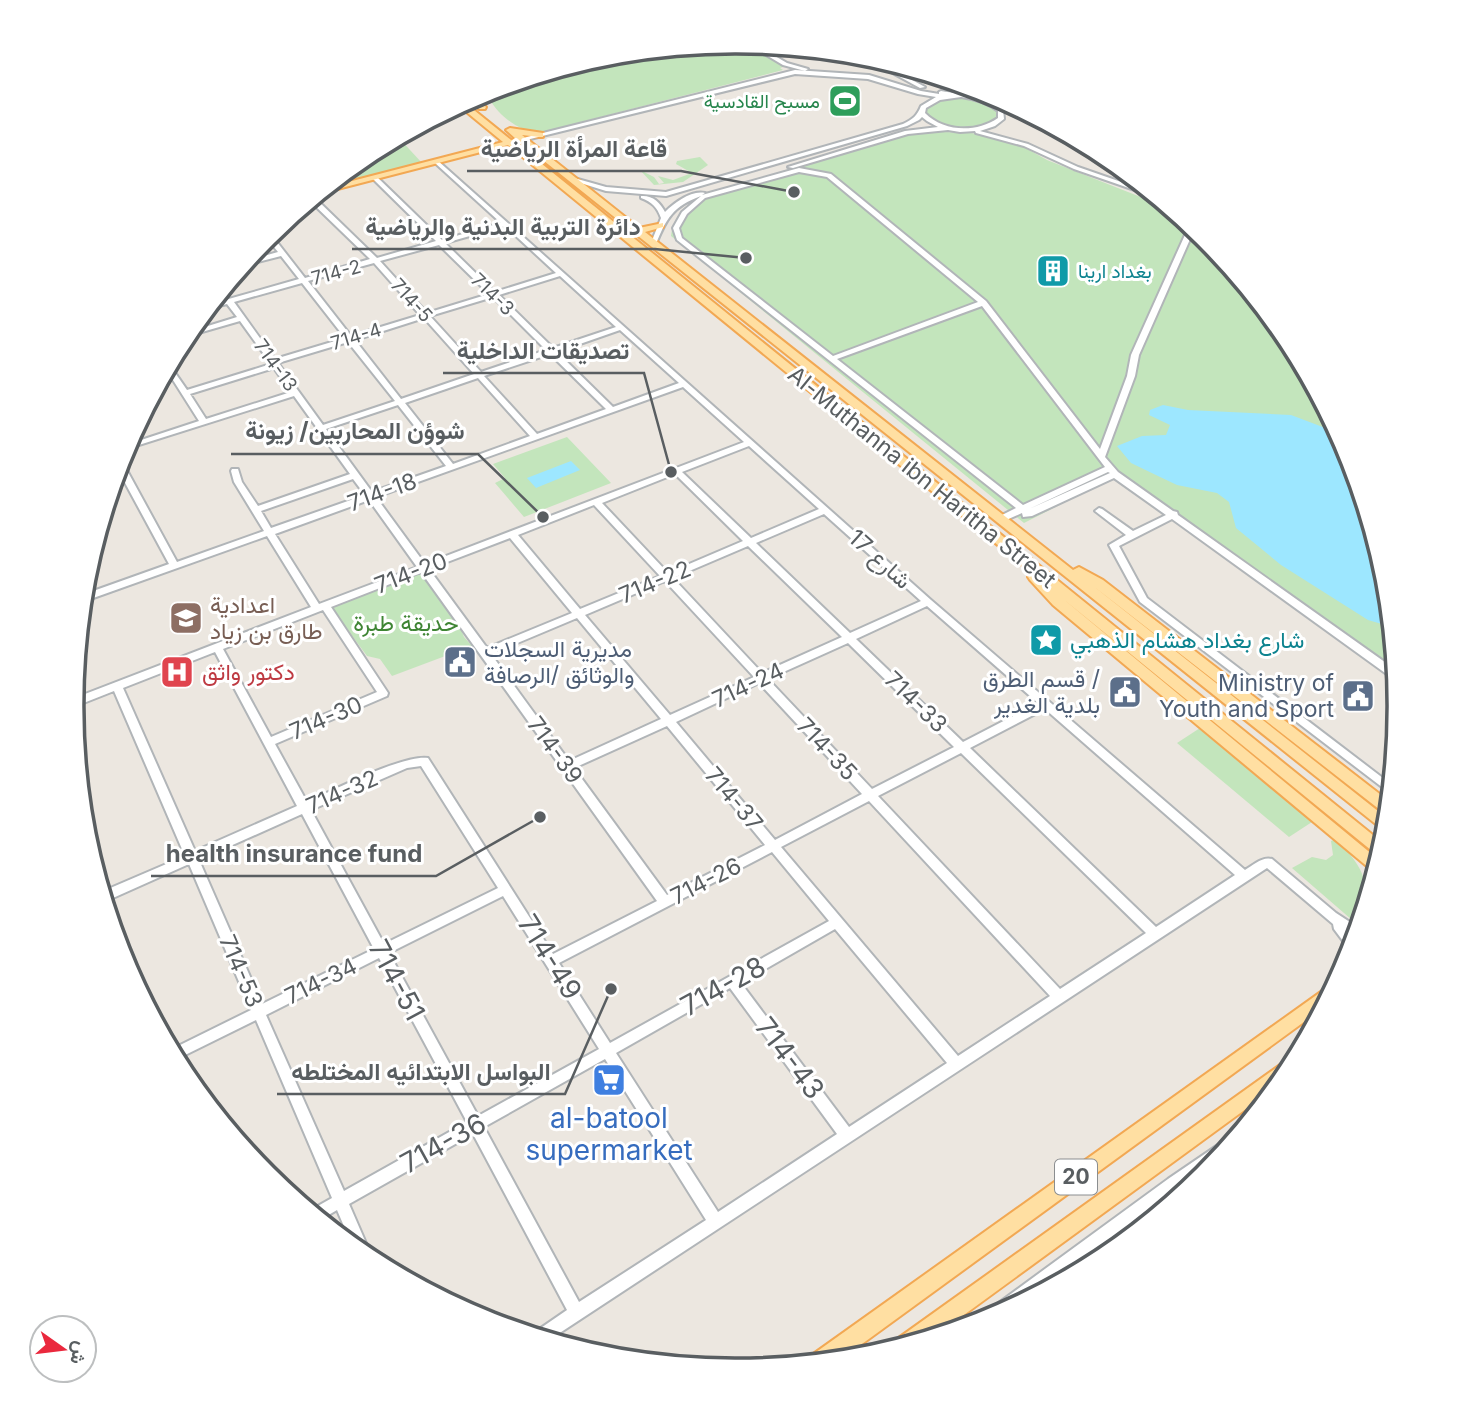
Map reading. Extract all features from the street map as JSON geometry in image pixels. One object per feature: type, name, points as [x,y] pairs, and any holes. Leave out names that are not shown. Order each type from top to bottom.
[{"type":"main road","name":"Al-Muthanna ibn Haritha Street","points":[[481,106],[517,142],[1279,767],[1369,857]]},
{"type":"main road","name":"Al-Muthanna ibn Haritha Street","points":[[472,110],[574,180],[1377,819]]},
{"type":"main road","points":[[343,186],[541,136]]},
{"type":"main road","points":[[493,148],[541,136]]},
{"type":"main road","points":[[639,231],[662,221]]},
{"type":"main road","points":[[995,535],[1058,602],[1369,858]]},
{"type":"main road","points":[[1024,537],[1098,583],[1380,802]]},
{"type":"main road","name":"20","points":[[836,1349],[1314,1005]]},
{"type":"main road","name":"20","points":[[934,1326],[1267,1083]]},
{"type":"street","points":[[769,56],[786,66]]},
{"type":"street","points":[[762,78],[786,66],[795,66],[894,83],[914,91],[946,97]]},
{"type":"street","points":[[854,75],[873,69]]},
{"type":"street","points":[[541,136],[762,78],[807,70]]},
{"type":"street","points":[[899,75],[925,89],[965,96]]},
{"type":"street","points":[[914,91],[920,100],[921,111],[931,122],[1015,141],[1076,168],[1128,186]]},
{"type":"street","points":[[625,192],[666,194],[684,190],[905,125],[917,119],[929,102],[960,96]]},
{"type":"street","points":[[962,130],[991,126],[1002,119],[1001,111]]},
{"type":"street","points":[[662,221],[679,202],[691,197],[907,132],[952,128]]},
{"type":"street","name":"شارع 17","points":[[437,162],[682,385],[751,442],[928,602],[1244,876]]},
{"type":"street","points":[[1026,511],[679,239],[676,229],[684,213],[697,201],[799,170],[824,173],[983,303],[1112,471],[1386,667]]},
{"type":"street","name":"714-3","points":[[375,178],[612,410]]},
{"type":"street","points":[[574,180],[655,202],[662,209],[662,221],[654,243]]},
{"type":"street","name":"714-5","points":[[319,206],[376,261],[535,438]]},
{"type":"street","name":"714-2","points":[[223,303],[505,224]]},
{"type":"street","points":[[1101,457],[1135,355],[1187,237]]},
{"type":"street","points":[[275,245],[451,467]]},
{"type":"street","points":[[262,259],[282,253]]},
{"type":"street","name":"714-4","points":[[185,393],[349,338],[560,274]]},
{"type":"street","name":"714-13","points":[[229,301],[371,496]]},
{"type":"street","points":[[831,359],[983,303]]},
{"type":"street","points":[[204,329],[242,318]]},
{"type":"street","points":[[322,428],[620,328]]},
{"type":"street","points":[[174,375],[204,422]]},
{"type":"street","name":"714-18","points":[[93,595],[682,385]]},
{"type":"street","points":[[139,443],[296,393]]},
{"type":"street","name":"714-20","points":[[84,698],[751,442]]},
{"type":"street","points":[[235,471],[238,482],[321,607]]},
{"type":"street","name":"714-33","points":[[676,471],[1156,934]]},
{"type":"street","points":[[1004,521],[1112,471]]},
{"type":"street","points":[[256,510],[356,475]]},
{"type":"street","points":[[126,476],[175,566]]},
{"type":"street","name":"714-39","points":[[371,496],[665,902]]},
{"type":"street","name":"714-35","points":[[596,502],[1059,997]]},
{"type":"street","name":"714-22","points":[[485,653],[826,510]]},
{"type":"street","points":[[1099,511],[1132,535]]},
{"type":"street","points":[[1174,514],[1114,545],[1143,600],[1383,784]]},
{"type":"street","name":"714-37","points":[[512,534],[956,1064]]},
{"type":"street","name":"714-24","points":[[567,767],[928,602]]},
{"type":"street","name":"714-30","points":[[269,743],[383,693],[321,607]]},
{"type":"street","name":"714-51","points":[[218,647],[577,1313]]},
{"type":"street","name":"714-53","points":[[117,686],[356,1236]]},
{"type":"street","name":"714-26","points":[[552,961],[1046,704]]},
{"type":"street","name":"714-32","points":[[111,893],[405,764],[418,761],[428,764]]},
{"type":"street","name":"714-49","points":[[428,764],[716,1222]]},
{"type":"street","points":[[550,1331],[1268,862],[1332,917],[1348,927]]},
{"type":"street","name":"714-34","points":[[183,1050],[506,888]]},
{"type":"street","points":[[1332,917],[1346,935]]},
{"type":"street","name":"714-28","points":[[608,1051],[837,922]]},
{"type":"street","name":"714-43","points":[[733,981],[847,1136]]},
{"type":"street","name":"714-36","points":[[323,1210],[608,1051]]},
{"type":"street","points":[[1053,1275],[1155,1204]]},
{"type":"green space","points":[[736,54],[767,55],[786,66],[780,68],[783,70],[542,132],[519,127],[492,102],[526,89],[567,76],[650,60]]},
{"type":"green space","points":[[959,98],[979,102],[997,111],[997,117],[982,126],[952,127],[927,115],[927,106],[939,100]]},
{"type":"green space","points":[[916,131],[971,133],[995,137],[1143,198],[1196,245],[1253,309],[1300,380],[1320,418],[1338,457],[1365,537],[1382,621],[1386,669],[1113,478],[1024,523],[671,236],[678,215],[693,201],[706,194]]},
{"type":"green space","points":[[405,145],[422,163],[348,182]]},
{"type":"green space","points":[[700,157],[708,165],[683,182],[654,185],[640,170],[654,177],[659,184],[664,183],[658,176],[673,180],[692,173],[676,164],[677,161]]},
{"type":"green space","points":[[567,437],[611,483],[524,517],[495,483],[505,478],[493,464]]},
{"type":"green space","name":"حديقة طبرة","points":[[417,573],[423,574],[457,619],[464,637],[472,646],[392,676],[380,659],[367,656],[333,610],[334,606]]},
{"type":"green space","points":[[1200,728],[1312,822],[1289,837],[1177,743]]},
{"type":"green space","points":[[1336,839],[1354,860],[1364,878],[1351,919],[1292,868],[1312,857],[1326,860],[1333,855],[1331,841]]},
{"type":"water","points":[[1163,405],[1188,410],[1291,415],[1324,428],[1353,497],[1365,537],[1382,624],[1368,620],[1281,565],[1236,528],[1229,502],[1217,493],[1177,485],[1131,463],[1117,446],[1142,436],[1166,435],[1170,425],[1149,415],[1150,410]]},
{"type":"water","points":[[571,461],[580,470],[536,488],[527,478]]},
{"type":"place","name":"مسبح القادسية","points":[[845,101]]},
{"type":"place","name":"قاعة المرأة الرياضية","points":[[794,192]]},
{"type":"place","name":"دائرة التربية البدنية والرياضية","points":[[746,258]]},
{"type":"place","name":"بغداد ارينا","points":[[1053,271]]},
{"type":"place","name":"تصديقات الداخلية","points":[[671,472]]},
{"type":"place","name":"شوؤن المحاربين/ زيونة","points":[[543,517]]},
{"type":"place","name":"اعدادية طارق بن زياد","points":[[186,618]]},
{"type":"place","name":"شارع بغداد هشام الذهبي","points":[[1046,640]]},
{"type":"place","name":"مديرية السجلات والوثائق /الرصافة","points":[[460,662]]},
{"type":"place","name":"دكتور واثق","points":[[177,672]]},
{"type":"place","name":"قسم الطرق / بلدية الغدير","points":[[1125,692]]},
{"type":"place","name":"Ministry of Youth and Sport","points":[[1358,696]]},
{"type":"place","name":"health insurance fund","points":[[540,817]]},
{"type":"place","name":"البواسل الابتدائيه المختلطه","points":[[611,989]]},
{"type":"place","name":"al-batool supermarket","points":[[609,1080]]}]
